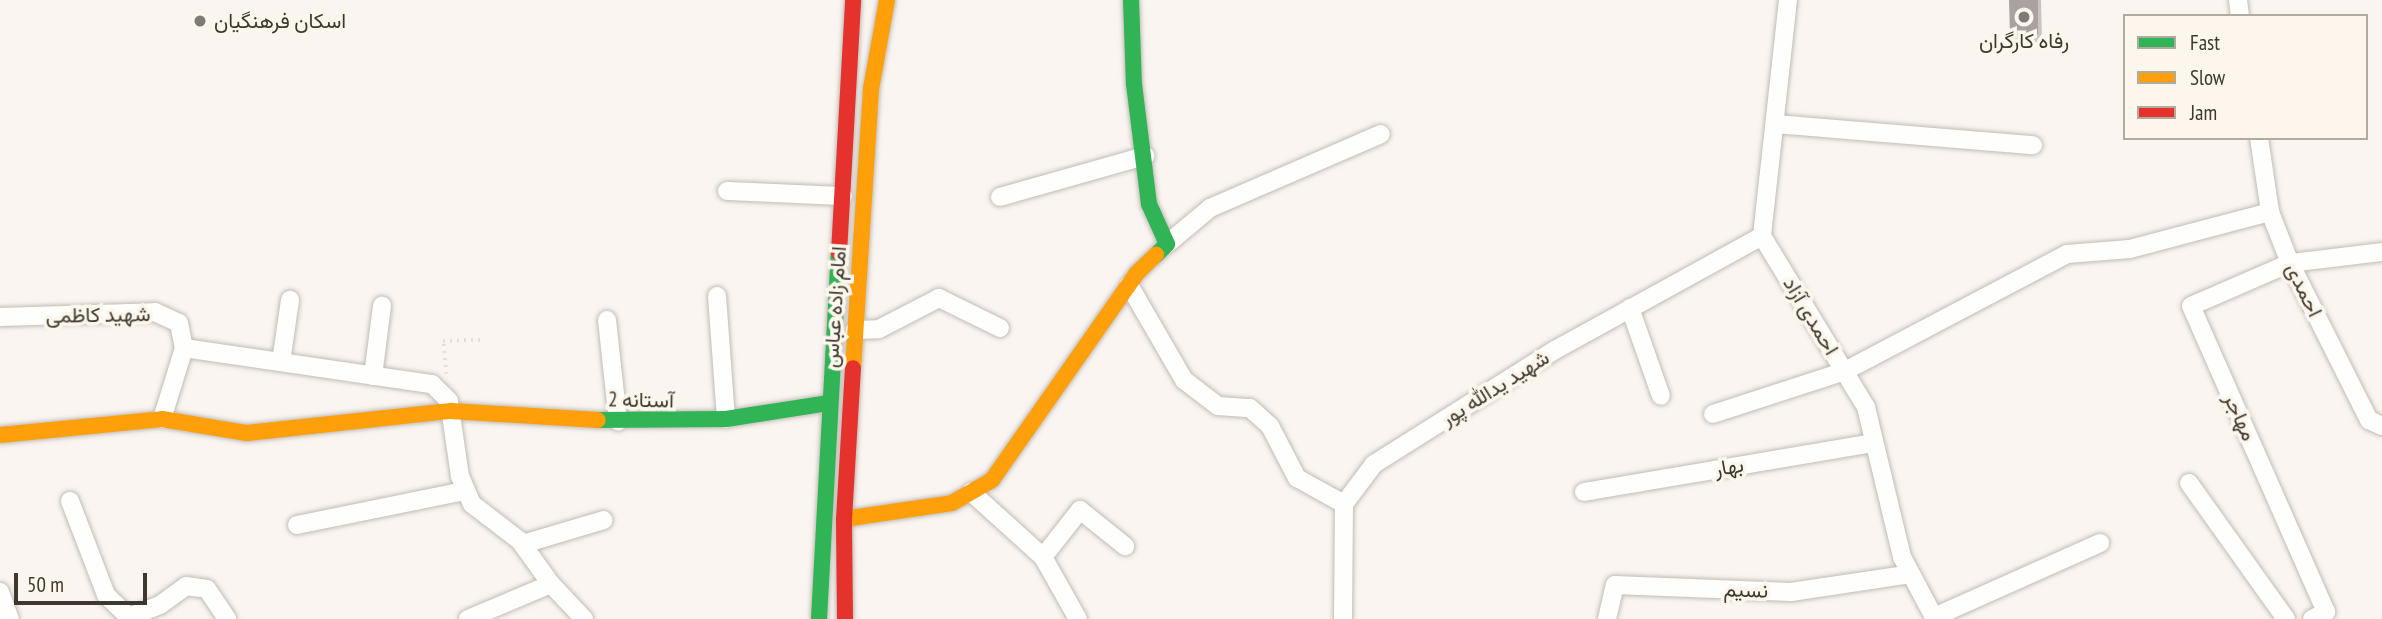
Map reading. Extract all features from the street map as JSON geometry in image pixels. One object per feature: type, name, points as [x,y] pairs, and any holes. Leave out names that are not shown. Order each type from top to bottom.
[{"type":"street","name":"امام زاده عباس","points":[[814,617],[844,196],[853,0]]},
{"type":"street","name":"امام زاده عباس","points":[[845,619],[844,519],[871,89],[887,0]]},
{"type":"street","points":[[1131,0],[1134,84],[1149,204],[1167,244]]},
{"type":"street","points":[[1762,236],[1788,0]]},
{"type":"street","points":[[1775,124],[2033,145]]},
{"type":"street","points":[[844,519],[952,503],[992,480],[1023,442],[1129,285],[1167,244],[1210,208],[1381,134]]},
{"type":"street","name":"احمدی","points":[[2259,140],[2270,212],[2290,263],[2369,420],[2382,426]]},
{"type":"street","points":[[1000,197],[1145,156]]},
{"type":"street","points":[[727,191],[844,196]]},
{"type":"street","points":[[1713,414],[1844,371],[2067,254],[2130,249],[2270,212]]},
{"type":"street","name":"شهید یدالله پور","points":[[1344,505],[1374,464],[1630,309],[1762,236]]},
{"type":"street","name":"احمدی آزاد","points":[[1762,236],[1866,407],[1902,557],[1935,618]]},
{"type":"street","points":[[2290,263],[2382,252]]},
{"type":"street","name":"مهاجر","points":[[2290,263],[2191,306],[2324,617]]},
{"type":"street","points":[[1129,285],[1184,380],[1218,406],[1250,408],[1270,426],[1297,478],[1344,505],[1343,619]]},
{"type":"street","points":[[717,296],[726,419]]},
{"type":"street","points":[[855,330],[879,329],[939,298],[1000,328]]},
{"type":"street","points":[[281,362],[290,300]]},
{"type":"street","points":[[373,376],[382,306]]},
{"type":"street","points":[[1630,309],[1661,396]]},
{"type":"street","name":"شهید کاظمی","points":[[0,317],[155,312],[179,323],[184,348]]},
{"type":"street","points":[[607,320],[618,421]]},
{"type":"street","points":[[162,419],[184,348],[432,384],[450,406],[464,491],[482,514],[523,544],[551,584],[584,619]]},
{"type":"street","name":"آستانه 2","points":[[0,435],[162,419],[247,433],[450,406],[618,421],[726,419],[828,403]]},
{"type":"street","name":"بهار","points":[[1584,492],[1874,443]]},
{"type":"street","points":[[2189,483],[2286,619]]},
{"type":"street","points":[[297,525],[464,491]]},
{"type":"street","points":[[971,492],[1043,558],[1078,619]]},
{"type":"street","points":[[70,501],[106,595],[129,617],[160,605],[186,586],[208,589],[228,619]]},
{"type":"street","points":[[1043,558],[1080,510],[1125,546]]},
{"type":"street","points":[[523,544],[604,520]]},
{"type":"street","points":[[1935,618],[2100,542]]},
{"type":"street","name":"نسیم","points":[[1607,619],[1615,585],[1791,592],[1911,574]]},
{"type":"street","points":[[468,619],[551,584]]},
{"type":"street","points":[[0,592],[10,619]]},
{"type":"path","points":[[450,406],[443,341],[480,340]]},
{"type":"building","name":"رفاه کارگران","points":[[2009,0],[2038,0],[2038,34],[2010,36]]},
{"type":"traffic: fast","points":[[1131,0],[1134,84],[1149,204],[1167,244],[1156,255]]},
{"type":"traffic: fast","points":[[819,619],[839,253]]},
{"type":"traffic: fast","points":[[598,420],[726,419],[828,403]]},
{"type":"traffic: slow","points":[[853,368],[871,89],[887,0]]},
{"type":"traffic: slow","points":[[844,519],[952,503],[992,480],[1136,274],[1156,255]]},
{"type":"traffic: slow","points":[[0,435],[162,419],[247,433],[451,411],[598,420]]},
{"type":"traffic: jam","points":[[839,253],[853,0]]},
{"type":"traffic: jam","points":[[845,619],[844,519],[853,368]]},
{"type":"place","name":"رفاه کارگران","points":[[2024,17]]},
{"type":"place","name":"اسکان فرهنگیان","points":[[200,21]]}]
